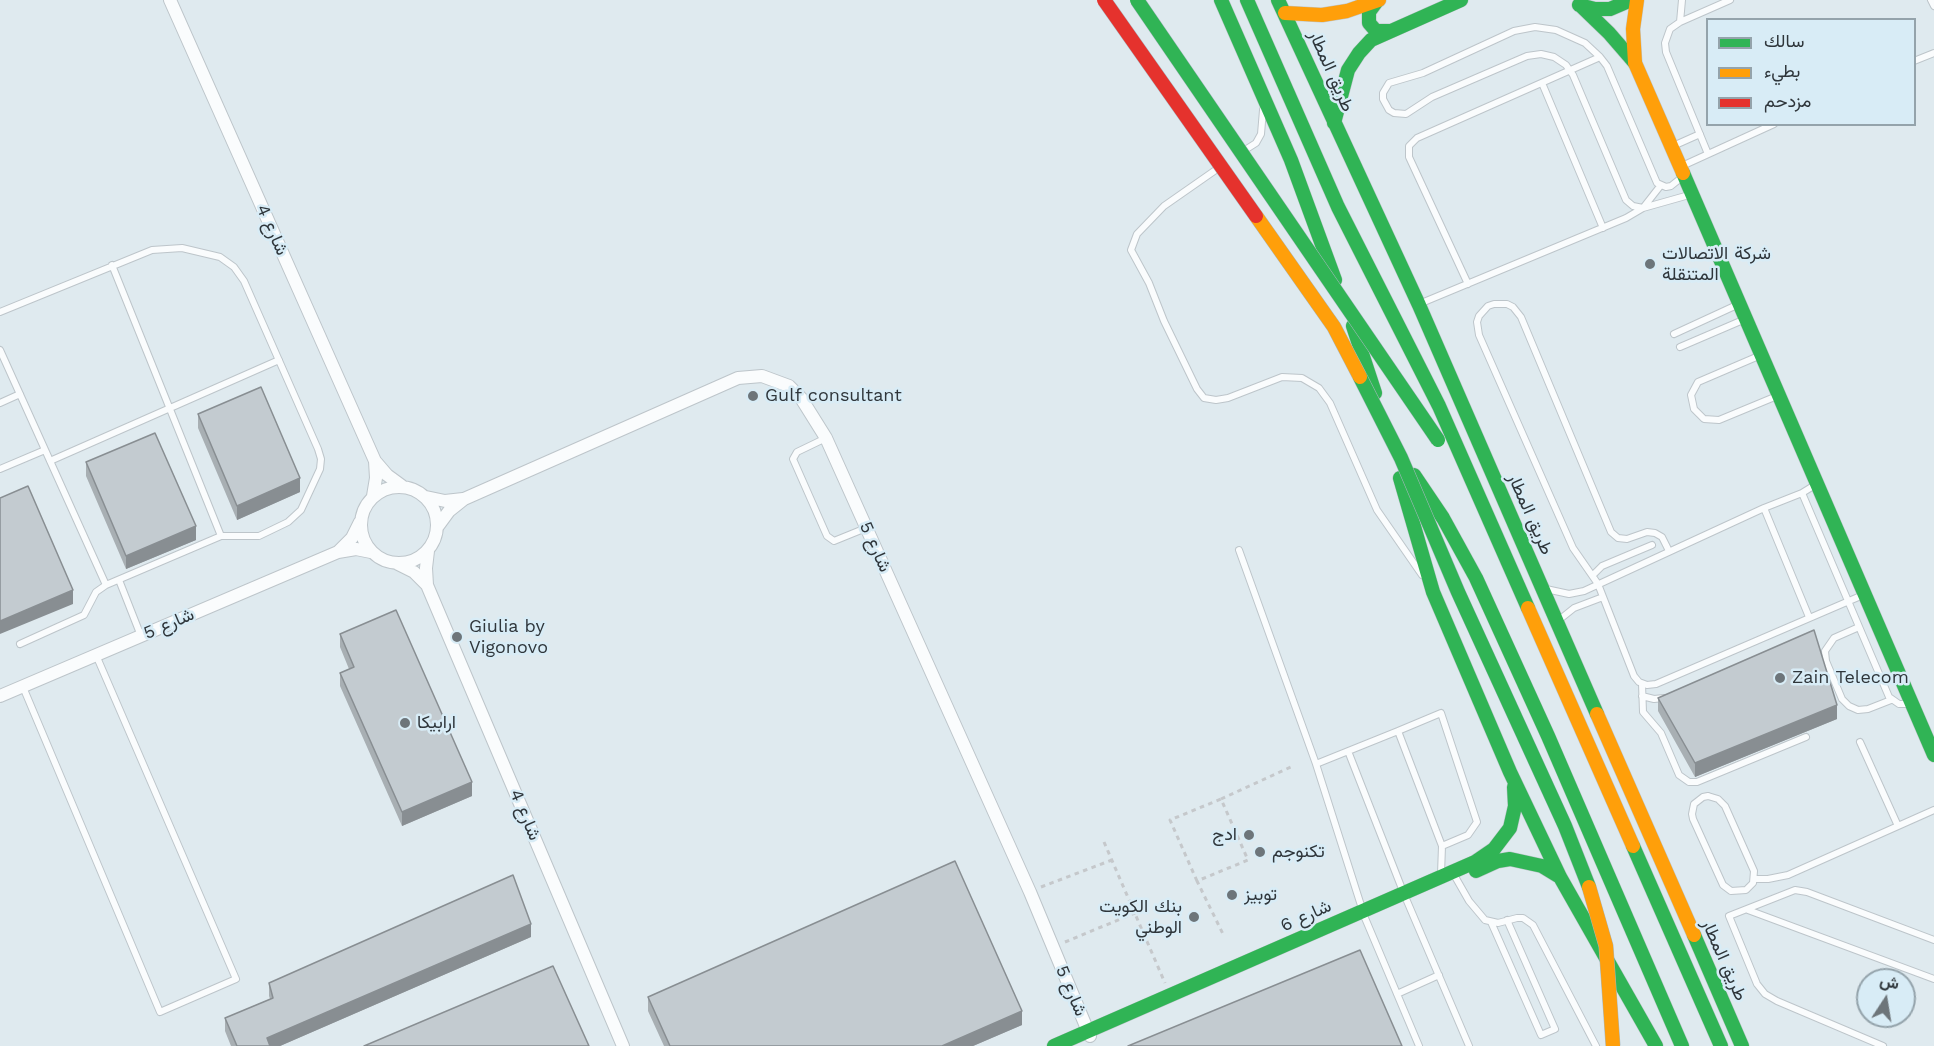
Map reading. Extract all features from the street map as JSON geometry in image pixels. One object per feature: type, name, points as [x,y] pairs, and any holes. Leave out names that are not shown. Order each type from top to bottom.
[{"type":"main road","points":[[1104,0],[1334,327],[1401,458],[1565,826],[1588,883],[1606,946],[1613,1046]]},
{"type":"main road","points":[[1137,0],[1438,441],[1508,561]]},
{"type":"main road","points":[[1221,0],[1291,160],[1369,370],[1433,592],[1510,772],[1560,877],[1656,1046]]},
{"type":"main road","points":[[1247,0],[1338,207],[1439,406],[1508,561]]},
{"type":"main road","name":"طريق المطار","points":[[1278,0],[1419,304],[1742,1046]]},
{"type":"main road","points":[[1285,13],[1322,15],[1347,11],[1378,0]]},
{"type":"main road","points":[[1378,0],[1369,12],[1369,23],[1376,32],[1391,31]]},
{"type":"main road","points":[[1334,123],[1341,92],[1353,61],[1371,40],[1461,0]]},
{"type":"main road","points":[[1575,3],[1594,9],[1610,9],[1631,0]]},
{"type":"main road","points":[[1635,63],[1633,29],[1637,0]]},
{"type":"main road","points":[[1575,3],[1609,33],[1635,63],[1934,755]]},
{"type":"main road","points":[[1401,458],[1443,518],[1476,579],[1548,736],[1682,1046]]},
{"type":"main road","name":"طريق المطار","points":[[1508,561],[1721,1046]]},
{"type":"main road","name":"شارع 6","points":[[1054,1046],[1089,1035],[1364,915],[1450,876],[1475,862],[1494,849],[1510,828],[1515,794],[1510,772]]},
{"type":"main road","name":"شارع 6","points":[[1450,876],[1510,859],[1542,866],[1560,877]]},
{"type":"main road","name":"شارع 6","points":[[1071,1046],[1171,995],[1364,915]]},
{"type":"street","name":"شارع 4","points":[[170,0],[375,461],[387,475],[402,486]]},
{"type":"street","name":"شارع 5","points":[[438,526],[449,511],[464,499],[738,378],[762,376],[789,386],[801,398],[826,438],[1030,892],[1089,1035]]},
{"type":"street","name":"شارع 4","points":[[373,496],[376,478],[375,461]]},
{"type":"street","points":[[402,486],[415,489],[426,497],[435,511],[438,526],[435,540],[428,551],[414,561],[398,564],[383,560],[371,552],[362,538],[360,522],[364,508],[373,496],[387,488],[402,486]]},
{"type":"street","name":"شارع 5","points":[[426,497],[445,501],[464,499]]},
{"type":"street","name":"شارع 5","points":[[338,552],[352,538],[360,522]]},
{"type":"street","name":"شارع 5","points":[[0,696],[338,552],[356,549],[371,552]]},
{"type":"street","name":"شارع 4","points":[[428,551],[427,585],[623,1046]]},
{"type":"street","name":"شارع 4","points":[[398,564],[414,572],[427,585]]},
{"type":"lane","points":[[1680,22],[1682,0]]},
{"type":"lane","points":[[1708,154],[1666,51],[1666,36],[1670,29],[1680,22],[1730,0]]},
{"type":"lane","points":[[1931,0],[1934,6]]},
{"type":"lane","points":[[1643,207],[1634,206],[1624,196],[1570,71],[1554,57],[1534,54],[1432,96],[1406,114],[1394,114],[1389,110],[1383,99],[1385,88],[1389,83],[1423,73],[1524,28],[1545,28],[1566,33],[1585,43],[1600,57],[1612,76],[1654,178],[1661,185],[1671,186],[1682,171],[1708,154],[1770,126]]},
{"type":"lane","points":[[1916,60],[1934,53]]},
{"type":"lane","points":[[1468,284],[1409,157],[1409,146],[1417,138],[1600,57]]},
{"type":"lane","points":[[1542,83],[1602,228]]},
{"type":"lane","points":[[1238,155],[1256,143],[1260,134],[1265,98]]},
{"type":"lane","points":[[1671,146],[1700,134]]},
{"type":"lane","points":[[1228,161],[1164,206],[1137,234],[1131,250],[1149,283],[1164,321],[1197,389],[1204,398],[1216,400],[1228,398],[1282,377],[1302,378],[1319,388],[1330,403],[1377,510],[1433,592]]},
{"type":"lane","points":[[1643,207],[1661,185]]},
{"type":"lane","points":[[1419,304],[1626,218],[1643,207],[1671,198],[1692,195]]},
{"type":"lane","points":[[0,312],[143,253],[172,247],[201,252],[228,261],[244,281],[321,459],[320,469],[301,510],[294,519],[259,536],[220,536],[105,585],[96,592],[84,615],[21,644]]},
{"type":"lane","points":[[112,266],[220,536]]},
{"type":"lane","points":[[1669,551],[1662,537],[1655,532],[1647,532],[1627,539],[1618,538],[1611,532],[1521,317],[1513,307],[1500,303],[1488,306],[1477,322],[1479,335],[1573,548],[1598,584],[1634,676],[1642,684],[1656,684],[1865,594]]},
{"type":"lane","points":[[1674,334],[1739,304]]},
{"type":"lane","points":[[1680,347],[1746,319]]},
{"type":"lane","points":[[0,350],[105,585]]},
{"type":"lane","points":[[1762,355],[1698,382],[1691,395],[1694,409],[1704,419],[1719,420],[1779,395]]},
{"type":"lane","points":[[50,461],[279,360]]},
{"type":"lane","points":[[0,403],[20,394]]},
{"type":"lane","points":[[826,438],[797,452],[793,459],[827,536],[834,541],[866,528]]},
{"type":"lane","points":[[0,469],[45,450]]},
{"type":"lane","points":[[1543,588],[1563,593],[1576,593],[1802,493],[1817,484]]},
{"type":"lane","points":[[1802,493],[1891,700],[1903,705],[1912,703]]},
{"type":"lane","points":[[1764,508],[1809,617]]},
{"type":"lane","points":[[1593,575],[1602,566],[1652,545]]},
{"type":"lane","points":[[1239,550],[1316,764],[1364,915],[1419,1046]]},
{"type":"lane","points":[[119,580],[141,636]]},
{"type":"lane","points":[[1557,621],[1574,608],[1603,597]]},
{"type":"lane","points":[[1858,627],[1834,638],[1826,651],[1826,661],[1842,699],[1849,706],[1858,710],[1868,709],[1891,700]]},
{"type":"lane","points":[[23,687],[160,1012],[226,984],[236,979],[96,655]]},
{"type":"lane","points":[[1642,684],[1643,712],[1661,733],[1679,775],[1689,782],[1697,782],[1806,737]]},
{"type":"lane","points":[[1642,696],[1654,699],[1667,697]]},
{"type":"lane","points":[[1316,764],[1441,713],[1477,822],[1468,835],[1442,846]]},
{"type":"lane","points":[[1398,731],[1442,846],[1450,876],[1479,914],[1491,922],[1541,1035],[1555,1029],[1507,921]]},
{"type":"lane","points":[[1860,742],[1898,826]]},
{"type":"lane","points":[[1348,751],[1405,897],[1469,1046]]},
{"type":"lane","points":[[1713,796],[1722,802],[1754,871],[1755,879],[1750,887],[1741,892],[1731,891],[1723,885],[1693,819],[1692,809],[1698,800],[1713,796]]},
{"type":"lane","points":[[1755,879],[1788,875],[1934,810]]},
{"type":"lane","points":[[1883,1046],[1765,994],[1757,984],[1729,916],[1795,890],[1807,892],[1934,940]]},
{"type":"lane","points":[[1748,910],[1934,979]]},
{"type":"lane","points":[[1491,922],[1523,918],[1533,925],[1596,1046]]},
{"type":"lane","points":[[1397,994],[1439,975]]},
{"type":"path","points":[[1223,934],[1170,820],[1293,766]]},
{"type":"path","points":[[1197,880],[1248,860],[1221,799]]},
{"type":"path","points":[[1104,842],[1171,995]]},
{"type":"path","points":[[1030,892],[1112,860]]},
{"type":"path","points":[[1053,947],[1135,913]]},
{"type":"building","points":[[261,387],[300,478],[237,506],[198,414]]},
{"type":"building","points":[[155,433],[196,526],[126,556],[86,462]]},
{"type":"building","points":[[28,486],[73,590],[0,621],[0,498]]},
{"type":"building","points":[[396,610],[472,782],[402,812],[340,673],[354,667],[340,634]]},
{"type":"building","name":"Zain Telecom","points":[[1814,630],[1837,705],[1695,763],[1658,698]]},
{"type":"building","points":[[955,861],[1022,1011],[942,1046],[670,1046],[648,997]]},
{"type":"building","points":[[513,875],[531,924],[267,1038],[270,1046],[237,1046],[225,1018],[273,998],[269,983]]},
{"type":"building","points":[[1360,950],[1402,1046],[1128,1046]]},
{"type":"building","points":[[553,966],[589,1046],[364,1046]]},
{"type":"traffic: fast","points":[[1137,0],[1438,440]]},
{"type":"traffic: fast","points":[[1221,0],[1291,160],[1335,280]]},
{"type":"traffic: fast","points":[[1247,0],[1338,207],[1439,406],[1528,608]]},
{"type":"traffic: fast","points":[[1278,0],[1419,305],[1597,714]]},
{"type":"traffic: fast","points":[[1334,123],[1348,70],[1371,40],[1461,0]]},
{"type":"traffic: fast","points":[[1579,5],[1595,9],[1610,9],[1631,0]]},
{"type":"traffic: fast","points":[[1377,1],[1369,12],[1369,23],[1376,31],[1391,31]]},
{"type":"traffic: fast","points":[[1580,5],[1635,63]]},
{"type":"traffic: fast","points":[[1683,173],[1934,755]]},
{"type":"traffic: fast","points":[[1353,326],[1375,393]]},
{"type":"traffic: fast","points":[[1360,377],[1401,458],[1458,592],[1565,826],[1589,887]]},
{"type":"traffic: fast","points":[[1414,475],[1443,518],[1476,578],[1548,736],[1682,1046]]},
{"type":"traffic: fast","points":[[1400,478],[1433,592],[1510,772],[1560,877],[1656,1046]]},
{"type":"traffic: fast","points":[[1054,1046],[1475,862],[1494,849],[1510,828],[1515,806],[1514,787]]},
{"type":"traffic: fast","points":[[1633,846],[1721,1046]]},
{"type":"traffic: fast","points":[[1476,871],[1498,861],[1510,859],[1542,866],[1560,877]]},
{"type":"traffic: fast","points":[[1694,935],[1742,1046]]},
{"type":"traffic: slow","points":[[1285,13],[1322,15],[1347,11],[1379,0]]},
{"type":"traffic: slow","points":[[1637,0],[1633,29],[1635,63],[1683,173]]},
{"type":"traffic: slow","points":[[1256,216],[1334,327],[1360,377]]},
{"type":"traffic: slow","points":[[1528,608],[1633,846]]},
{"type":"traffic: slow","points":[[1597,714],[1694,935]]},
{"type":"traffic: slow","points":[[1589,887],[1606,946],[1613,1046]]},
{"type":"traffic: jam","points":[[1104,0],[1256,216]]},
{"type":"place","name":"شركة الاتصالات المتنقلة","points":[[1650,264]]},
{"type":"place","name":"Gulf consultant","points":[[753,396]]},
{"type":"place","name":"Giulia by Vigonovo","points":[[457,637]]},
{"type":"place","name":"Zain Telecom","points":[[1780,678]]},
{"type":"place","name":"ارابيكا","points":[[405,723]]},
{"type":"place","name":"ادج","points":[[1249,835]]},
{"type":"place","name":"تكنوجم","points":[[1260,852]]},
{"type":"place","name":"توبيز","points":[[1232,895]]},
{"type":"place","name":"بنك الكويت الوطني","points":[[1194,917]]}]
